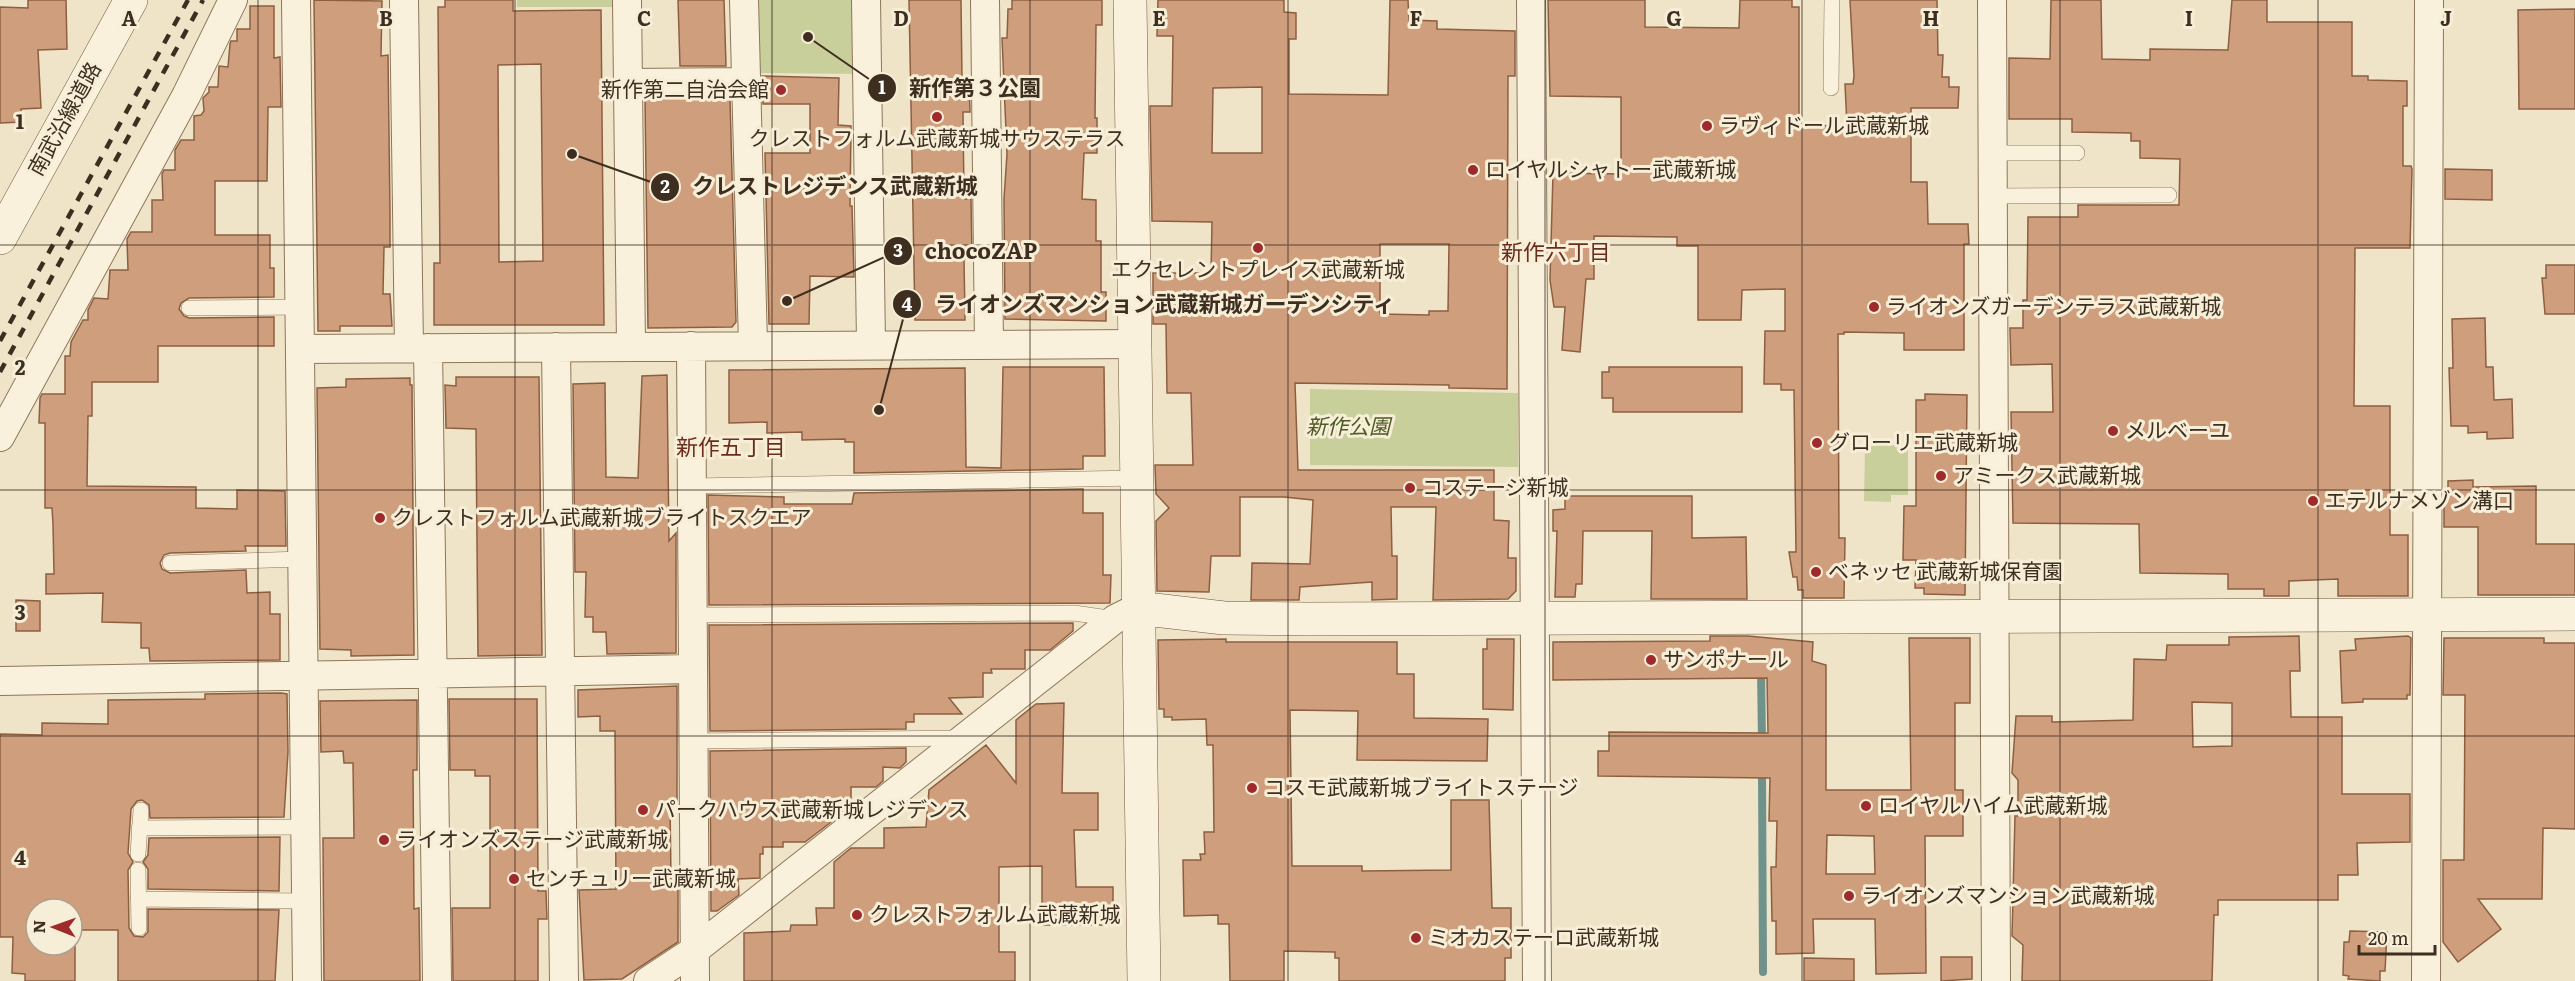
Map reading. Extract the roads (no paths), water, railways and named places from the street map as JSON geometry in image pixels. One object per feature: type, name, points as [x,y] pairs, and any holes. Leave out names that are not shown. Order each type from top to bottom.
[{"type":"street","name":"南武沿線道路","points":[[0,238],[131,0]]},
{"type":"street","points":[[0,437],[186,96],[233,0]]},
{"type":"street","points":[[296,0],[307,981]]},
{"type":"street","points":[[404,0],[433,673],[437,981]]},
{"type":"street","points":[[627,0],[631,346]]},
{"type":"street","points":[[744,0],[753,345]]},
{"type":"street","points":[[866,0],[871,344]]},
{"type":"street","points":[[985,0],[989,344]]},
{"type":"street","points":[[1130,0],[1137,344],[1137,478],[1126,614],[1144,981]]},
{"type":"street","points":[[1531,0],[1537,981]]},
{"type":"street","points":[[1992,0],[1996,981]]},
{"type":"street","points":[[2426,981],[2425,614],[2429,0]]},
{"type":"street","points":[[628,83],[746,82]]},
{"type":"street","points":[[300,349],[1137,344]]},
{"type":"street","points":[[691,346],[695,981]]},
{"type":"street","points":[[556,347],[564,981]]},
{"type":"street","points":[[648,981],[695,950],[964,738],[1126,614],[1224,618],[2575,614]]},
{"type":"street","points":[[0,681],[693,669]]},
{"type":"lane","points":[[1831,88],[1832,0]]},
{"type":"lane","points":[[1993,153],[2077,153]]},
{"type":"lane","points":[[1993,196],[2169,195]]},
{"type":"lane","points":[[189,308],[299,306]]},
{"type":"lane","points":[[692,486],[1137,478]]},
{"type":"lane","points":[[170,563],[302,560]]},
{"type":"lane","points":[[693,615],[1126,614]]},
{"type":"lane","points":[[694,741],[964,738]]},
{"type":"lane","points":[[138,854],[141,810]]},
{"type":"lane","points":[[139,828],[305,827]]},
{"type":"lane","points":[[138,870],[138,928]]},
{"type":"lane","points":[[138,899],[306,901]]},
{"type":"waterway","points":[[1761,668],[1762,743]]},
{"type":"waterway","points":[[1762,770],[1763,972]]},
{"type":"railway","points":[[0,341],[188,0]]},
{"type":"railway","points":[[0,372],[203,0]]},
{"type":"place","name":"新作第３公園","points":[[808,37]]},
{"type":"place","name":"新作第二自治会館","points":[[781,90]]},
{"type":"place","name":"クレストフォルム武蔵新城サウステラス","points":[[937,117]]},
{"type":"place","name":"ラヴィドール武蔵新城","points":[[1707,126]]},
{"type":"place","name":"クレストレジデンス武蔵新城","points":[[572,154]]},
{"type":"place","name":"ロイヤルシャトー武蔵新城","points":[[1473,170]]},
{"type":"place","name":"エクセレントプレイス武蔵新城","points":[[1258,248]]},
{"type":"place","name":"chocoZAP","points":[[787,301]]},
{"type":"place","name":"ライオンズガーデンテラス武蔵新城","points":[[1874,307]]},
{"type":"place","name":"ライオンズマンション武蔵新城ガーデンシティ","points":[[879,410]]},
{"type":"place","name":"メルベーユ","points":[[2113,431]]},
{"type":"place","name":"グローリエ武蔵新城","points":[[1817,443]]},
{"type":"place","name":"アミークス武蔵新城","points":[[1941,476]]},
{"type":"place","name":"コステージ新城","points":[[1410,488]]},
{"type":"place","name":"エテルナメゾン溝口","points":[[2313,501]]},
{"type":"place","name":"クレストフォルム武蔵新城ブライトスクエア","points":[[380,518]]},
{"type":"place","name":"ベネッセ 武蔵新城保育園","points":[[1816,572]]},
{"type":"place","name":"サンポナール","points":[[1651,660]]},
{"type":"place","name":"コスモ武蔵新城ブライトステージ","points":[[1252,788]]},
{"type":"place","name":"ロイヤルハイム武蔵新城","points":[[1866,806]]},
{"type":"place","name":"パークハウス武蔵新城レジデンス","points":[[643,810]]},
{"type":"place","name":"ライオンズステージ武蔵新城","points":[[384,840]]},
{"type":"place","name":"センチュリー武蔵新城","points":[[514,879]]},
{"type":"place","name":"ライオンズマンション武蔵新城","points":[[1849,896]]},
{"type":"place","name":"クレストフォルム武蔵新城","points":[[857,915]]},
{"type":"place","name":"ミオカステーロ武蔵新城","points":[[1416,938]]},
{"type":"district","name":"新作六丁目","points":[[1556,252]]},
{"type":"district","name":"新作五丁目","points":[[731,447]]},
{"type":"park label","name":"新作公園","points":[[1348,427]]}]
